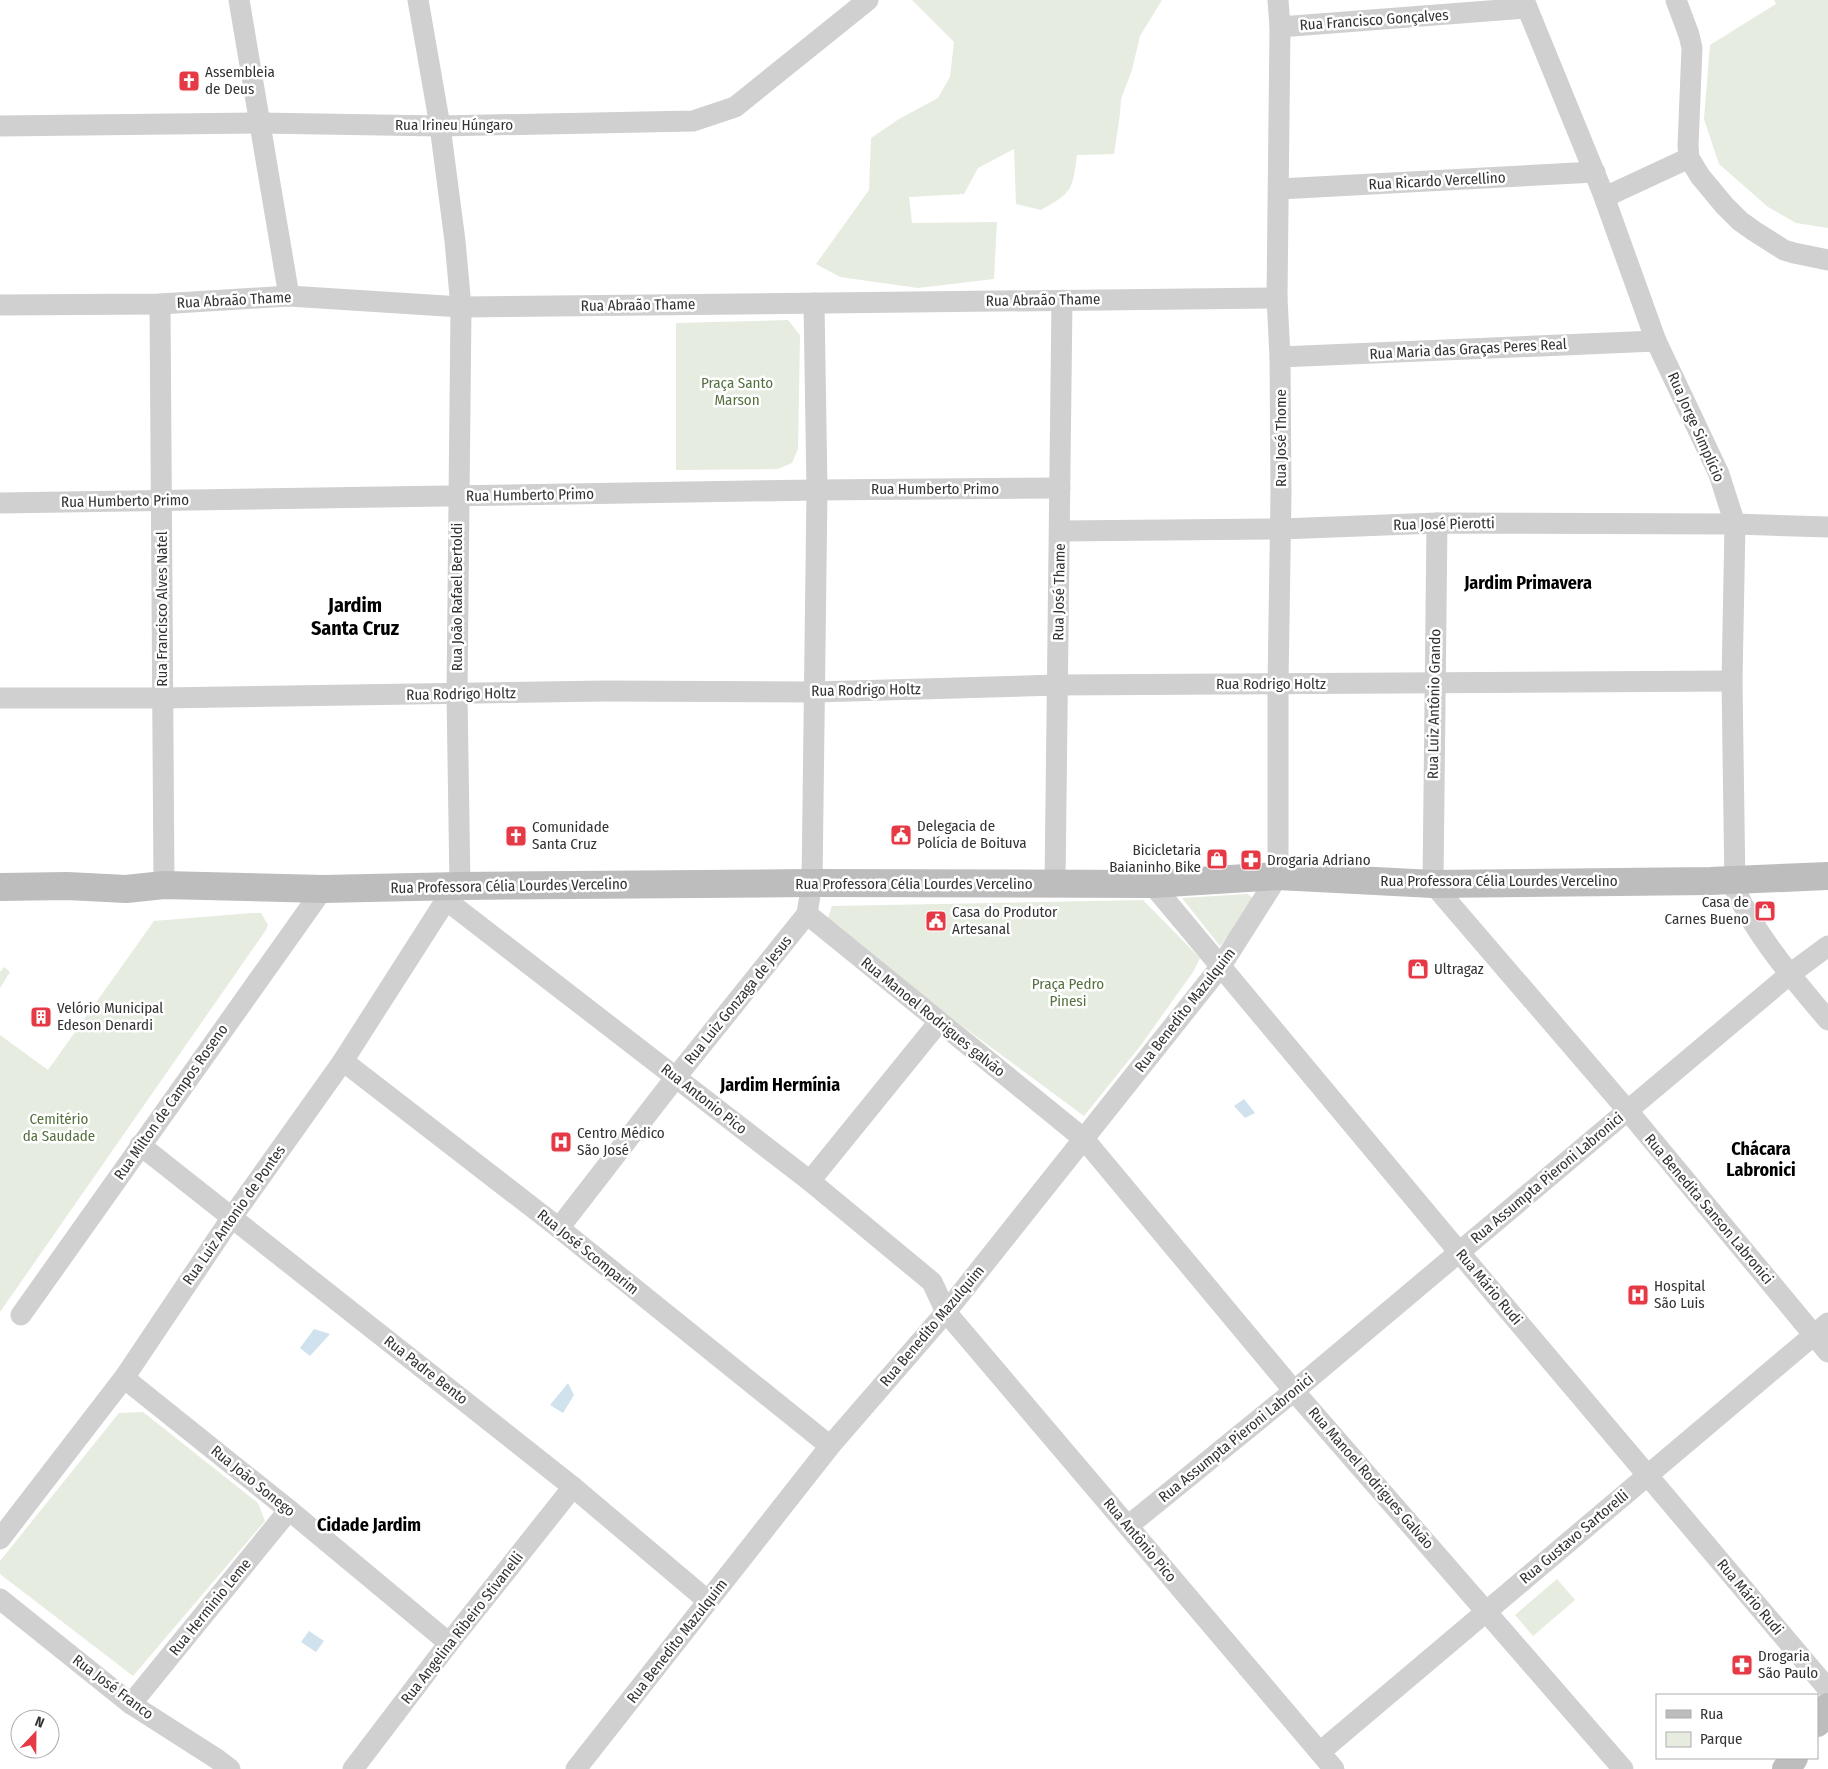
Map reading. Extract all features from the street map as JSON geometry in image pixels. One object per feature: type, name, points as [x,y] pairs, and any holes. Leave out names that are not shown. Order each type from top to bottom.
[{"type":"main road","name":"Rua Professora Célia Lourdes Vercelino","points":[[0,886],[67,886],[126,889],[164,885],[453,893],[812,883],[1152,884],[1278,876],[1433,884],[1734,880],[1828,876]]},
{"type":"main road","points":[[1818,1722],[1828,1707]]},
{"type":"street","points":[[239,0],[289,296]]},
{"type":"street","name":"Rua João Rafael Bertoldi","points":[[418,0],[440,126],[455,241],[461,308],[453,893]]},
{"type":"street","name":"Rua Irineu Húngaro","points":[[0,126],[260,123],[440,126],[694,121],[735,107],[868,0]]},
{"type":"street","name":"Rua José Thome","points":[[1278,0],[1280,27],[1277,298],[1280,357],[1281,529],[1278,684],[1278,876]]},
{"type":"street","points":[[1676,0],[1692,48],[1689,158],[1700,176],[1724,205],[1754,231],[1784,250],[1828,260]]},
{"type":"street","name":"Rua Francisco Gonçalves","points":[[1280,27],[1525,4]]},
{"type":"street","name":"Rua Jorge Simplício","points":[[1525,4],[1605,197],[1656,341],[1719,474],[1734,524],[1732,681],[1735,889],[1743,907],[1790,974],[1828,1020]]},
{"type":"street","points":[[1605,197],[1689,158]]},
{"type":"street","name":"Rua Ricardo Vercellino","points":[[1279,189],[1594,172]]},
{"type":"street","name":"Rua Abraão Thame","points":[[0,305],[160,304],[289,296],[461,308],[1277,298]]},
{"type":"street","name":"Rua José Thame","points":[[1055,884],[1062,300]]},
{"type":"street","points":[[807,914],[812,883],[815,692],[817,490],[814,303]]},
{"type":"street","name":"Rua Francisco Alves Natel","points":[[160,304],[164,885]]},
{"type":"street","name":"Rua Maria das Graças Peres Real","points":[[1280,357],[1656,341]]},
{"type":"street","name":"Rua Humberto Primo","points":[[0,503],[1060,488]]},
{"type":"street","name":"Rua José Pierotti","points":[[1060,531],[1281,529],[1437,523],[1734,524],[1828,527]]},
{"type":"street","name":"Rua Luiz Antônio Grando","points":[[1433,884],[1437,523]]},
{"type":"street","name":"Rua Rodrigo Holtz","points":[[0,698],[457,695],[604,691],[815,692],[1058,685],[1732,681]]},
{"type":"street","name":"Rua Benedito Mazulquim","points":[[576,1769],[830,1446],[946,1312],[1221,966],[1278,876]]},
{"type":"street","name":"Rua Mário Rudi","points":[[1152,884],[1459,1252],[1828,1689]]},
{"type":"street","name":"Rua Benedita Sanson Labronici","points":[[1433,884],[1628,1111],[1821,1329],[1828,1352]]},
{"type":"street","name":"Rua Milton de Campos Roseno","points":[[21,1315],[322,889]]},
{"type":"street","name":"Rua Luiz Antonio de Pontes","points":[[0,1539],[124,1378],[232,1216],[343,1061],[453,893]]},
{"type":"street","name":"Rua Antonio Pico","points":[[453,893],[676,1078],[810,1181],[932,1282],[946,1312]]},
{"type":"street","name":"Rua Manoel Rodrigues galvão","points":[[807,914],[938,1022],[1084,1138]]},
{"type":"street","name":"Rua Luiz Gonzaga de Jesus","points":[[559,1228],[807,914]]},
{"type":"street","name":"Rua Assumpta Pieroni Labronici","points":[[1128,1526],[1294,1391],[1790,974],[1828,946]]},
{"type":"street","points":[[810,1181],[938,1022]]},
{"type":"street","name":"Rua José Scomparim","points":[[343,1061],[559,1228],[830,1446]]},
{"type":"street","name":"Rua Manoel Rodrigues Galvão","points":[[1084,1138],[1294,1391],[1623,1769]]},
{"type":"street","name":"Rua Padre Bento","points":[[140,1145],[573,1487],[708,1601]]},
{"type":"street","name":"Rua Antônio Pico","points":[[946,1312],[1334,1769]]},
{"type":"street","name":"Rua Gustavo Sartorelli","points":[[1320,1752],[1821,1329]]},
{"type":"street","name":"Rua João Sonego","points":[[124,1378],[289,1510],[449,1643]]},
{"type":"street","name":"Rua Angelina Ribeiro Stivanelli","points":[[353,1769],[449,1643],[573,1487]]},
{"type":"street","name":"Rua Herminio Leme","points":[[131,1704],[289,1510]]},
{"type":"street","name":"Rua José Franco","points":[[0,1599],[131,1704],[230,1769]]},
{"type":"green space","points":[[912,0],[1162,0],[1140,36],[1132,70],[1121,99],[1114,154],[1077,155],[1072,184],[1069,190],[1059,199],[1041,210],[1016,204],[1014,149],[978,168],[964,194],[909,197],[912,223],[997,222],[994,279],[918,288],[840,277],[816,264],[869,190],[871,138],[899,119],[938,98],[950,77],[954,42]]},
{"type":"green space","points":[[1774,0],[1828,0],[1828,228],[1796,223],[1768,207],[1719,164],[1704,119],[1710,45],[1776,4]]},
{"type":"green space","name":"Praça Santo Marson","points":[[788,320],[800,335],[798,449],[792,463],[778,469],[676,470],[676,323]]},
{"type":"green space","points":[[1247,894],[1253,898],[1252,906],[1220,946],[1182,898]]},
{"type":"green space","name":"Praça Pedro Pinesi","points":[[1143,900],[1200,958],[1193,972],[1141,1045],[1084,1116],[966,1029],[851,940],[828,918],[832,906]]},
{"type":"green space","name":"Cemitério da Saudade","points":[[261,913],[268,925],[266,930],[0,1312],[0,1035],[48,1070],[154,921]]},
{"type":"green space","points":[[4,967],[10,972],[0,988],[0,972]]},
{"type":"green space","points":[[143,1412],[258,1503],[265,1521],[133,1676],[0,1574],[0,1561],[119,1413]]},
{"type":"green space","points":[[1557,1579],[1575,1600],[1533,1636],[1515,1615]]},
{"type":"water","points":[[1244,1099],[1255,1113],[1245,1118],[1234,1106]]},
{"type":"water","points":[[314,1329],[330,1334],[310,1356],[300,1348]]},
{"type":"water","points":[[568,1383],[574,1395],[563,1413],[550,1405]]},
{"type":"water","points":[[309,1631],[324,1641],[316,1652],[301,1642]]},
{"type":"place","name":"Assembleia de Deus","points":[[189,81]]},
{"type":"place","name":"Delegacia de Polícia de Boituva","points":[[901,835]]},
{"type":"place","name":"Comunidade Santa Cruz","points":[[516,836]]},
{"type":"place","name":"Bicicletaria Baianinho Bike","points":[[1217,859]]},
{"type":"place","name":"Drogaria Adriano","points":[[1251,860]]},
{"type":"place","name":"Casa de Carnes Bueno","points":[[1765,911]]},
{"type":"place","name":"Casa do Produtor Artesanal","points":[[936,921]]},
{"type":"place","name":"Ultragaz","points":[[1418,969]]},
{"type":"place","name":"Velório Municipal Edeson Denardi","points":[[41,1017]]},
{"type":"place","name":"Centro Médico São José","points":[[561,1142]]},
{"type":"place","name":"Hospital São Luis","points":[[1638,1295]]},
{"type":"place","name":"Drogaria São Paulo","points":[[1742,1665]]},
{"type":"district","name":"Jardim Primavera","points":[[1528,583]]},
{"type":"district","name":"Jardim Santa Cruz","points":[[355,616]]},
{"type":"district","name":"Jardim Hermínia","points":[[780,1085]]},
{"type":"district","name":"Chácara Labronici","points":[[1761,1159]]},
{"type":"district","name":"Cidade Jardim","points":[[369,1525]]}]
